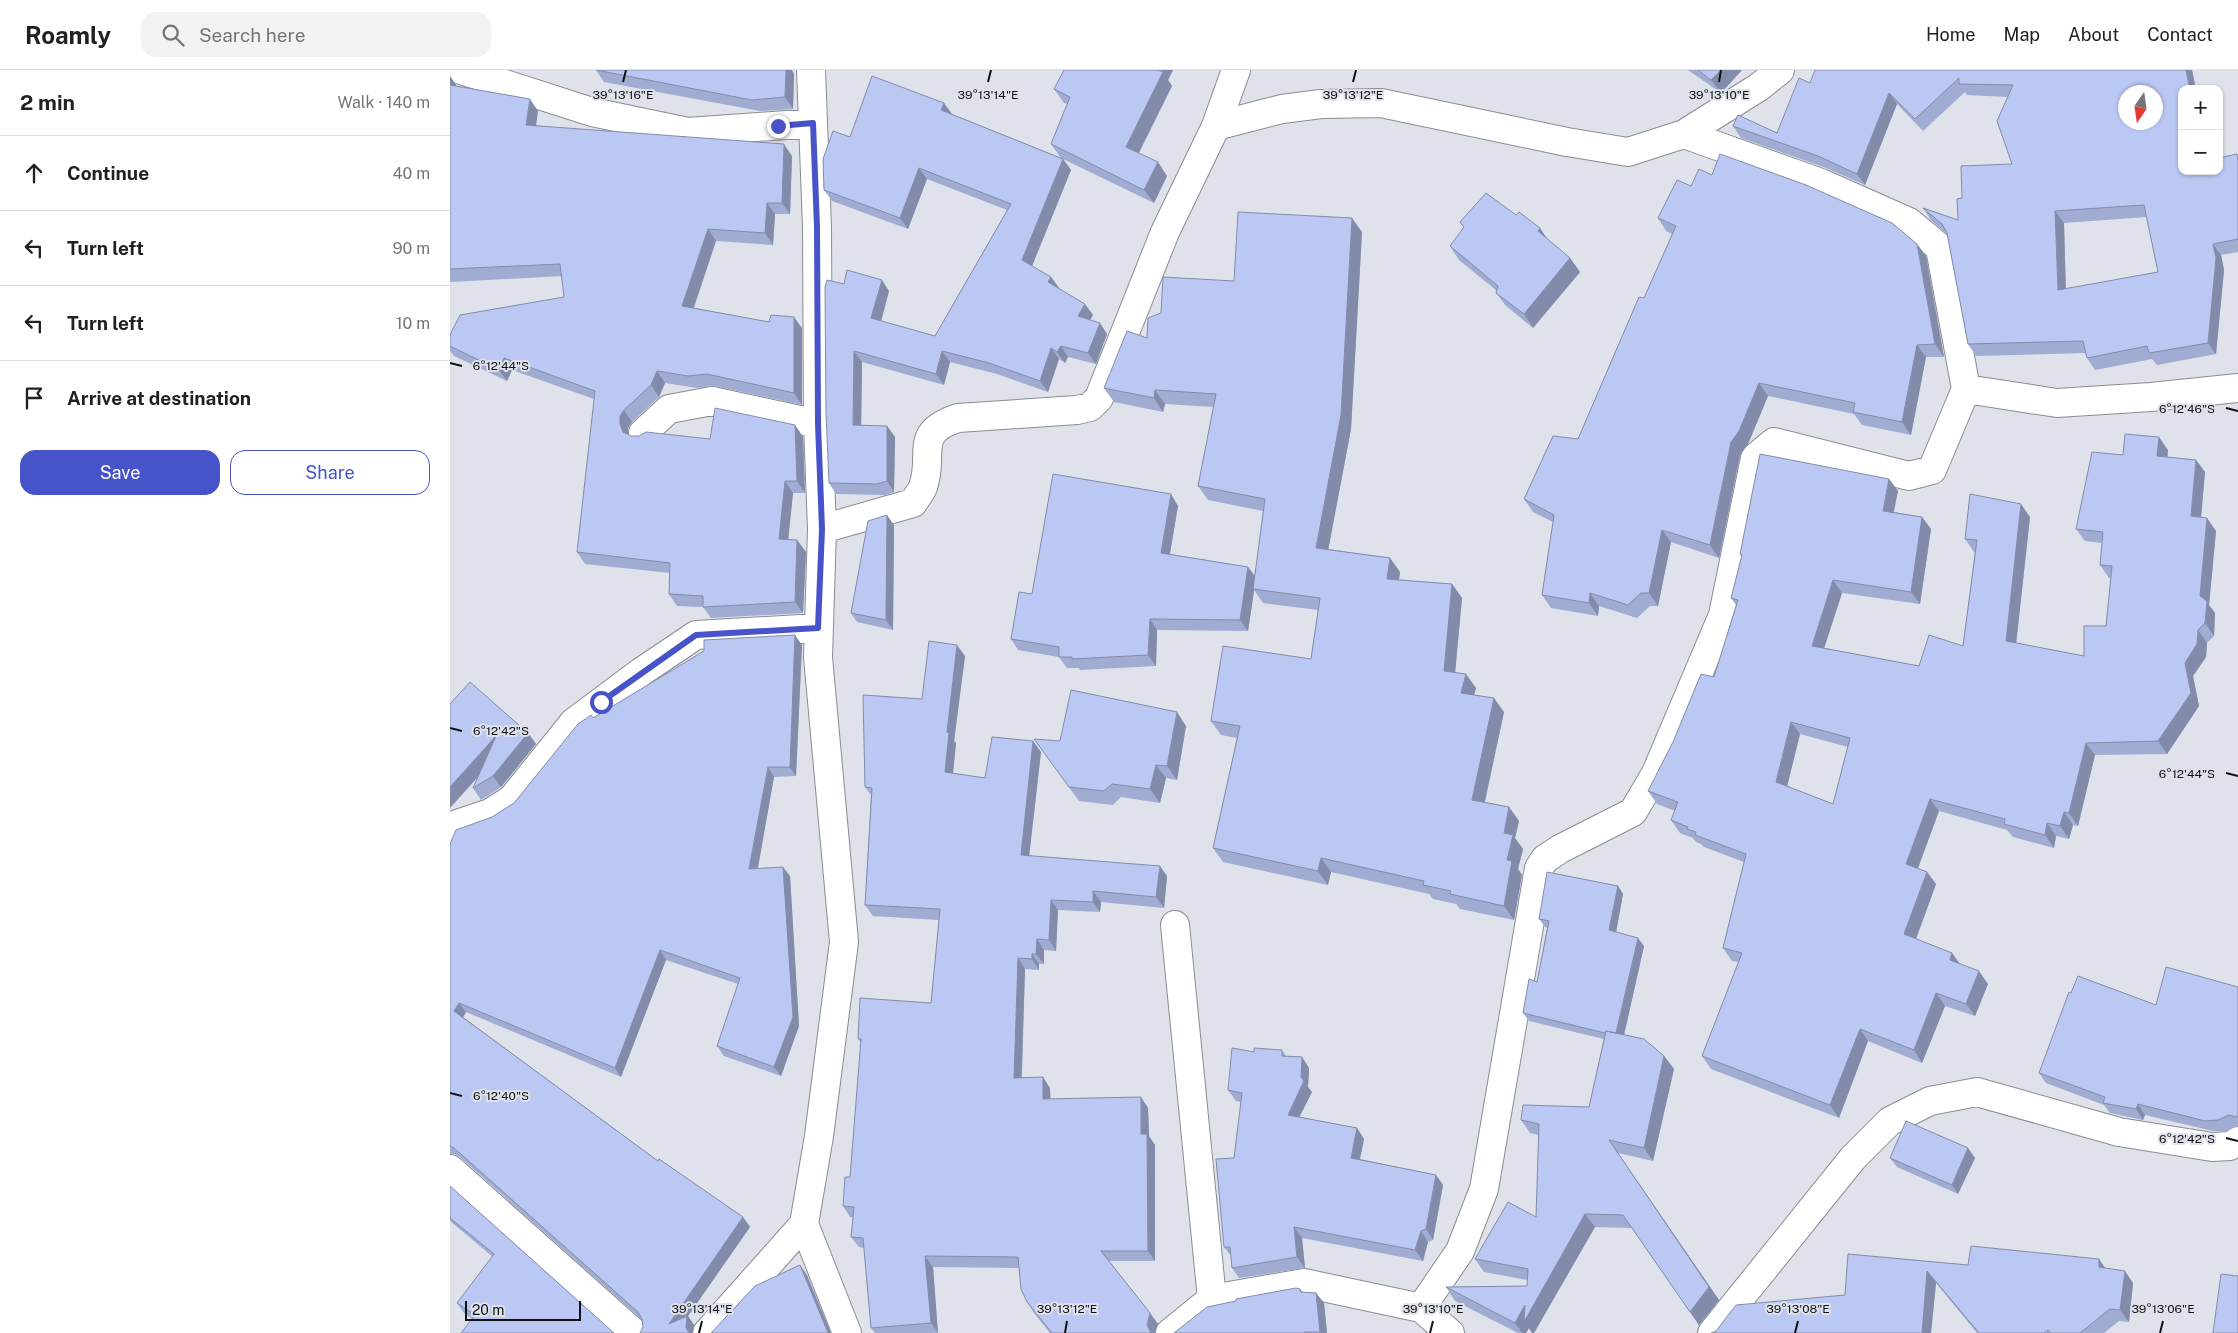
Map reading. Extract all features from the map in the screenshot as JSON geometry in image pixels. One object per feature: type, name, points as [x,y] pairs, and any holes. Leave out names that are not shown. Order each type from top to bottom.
[{"type":"street","points":[[461,70],[592,112],[688,132],[813,123]]},
{"type":"street","points":[[708,1333],[804,1224],[820,1136],[844,942],[818,657],[822,529],[818,424],[817,227],[811,70]]},
{"type":"street","points":[[822,529],[913,503],[923,486],[929,436],[941,424],[958,418],[1077,410],[1090,407],[1099,398],[1165,232],[1216,126],[1236,70]]},
{"type":"street","points":[[1216,126],[1282,109],[1321,104],[1381,103],[1567,142],[1628,152],[1684,134],[1759,87],[1780,70]]},
{"type":"street","points":[[1421,1308],[1460,1251],[1484,1189],[1539,868],[1546,859],[1560,849],[1632,812],[1656,772],[1723,615],[1755,458],[1774,442],[1909,476],[1932,470],[1966,389],[1940,248],[1909,222],[1821,183],[1684,134]]},
{"type":"street","points":[[1966,389],[2057,403],[2151,397],[2238,388]]},
{"type":"street","points":[[642,433],[669,409],[712,401],[818,424]]},
{"type":"street","points":[[450,830],[457,824],[490,813],[512,799],[574,722],[641,672],[696,635],[818,628]]},
{"type":"street","points":[[1175,925],[1212,1299]]},
{"type":"street","points":[[1712,1333],[1852,1158],[1890,1122],[1930,1100],[1977,1092],[2119,1132],[2212,1147],[2230,1146],[2238,1141]]},
{"type":"street","points":[[450,1169],[634,1333]]},
{"type":"street","points":[[804,1224],[847,1333]]},
{"type":"street","points":[[1170,1333],[1212,1299],[1304,1283],[1421,1308],[1450,1333]]},
{"type":"building","points":[[596,70],[786,70],[785,97],[752,100]]},
{"type":"building","points":[[1064,70],[1158,70],[1163,72],[1126,147],[1158,162],[1144,190],[1051,144],[1070,97],[1054,89]]},
{"type":"building","points":[[1698,70],[1721,70],[1711,80]]},
{"type":"building","points":[[1815,70],[2186,70],[2189,85],[2178,85],[2178,175],[2223,175],[2223,157],[2237,154],[2238,160],[2238,239],[2213,244],[2216,258],[2208,343],[2149,353],[2147,346],[2087,358],[2083,341],[1968,344],[1947,233],[1942,224],[1923,208],[1958,220],[1957,199],[1962,198],[1961,166],[2012,164],[1997,121],[2013,85],[1959,84],[1959,78],[1915,119],[1889,93],[1857,174],[1818,156],[1733,126],[1738,115],[1777,133],[1799,78],[1810,83]],"holes":[[[2144,205],[2158,272],[2058,290],[2055,211]]]},
{"type":"building","points":[[872,76],[944,103],[941,110],[1063,159],[1022,260],[1051,277],[1048,282],[1085,304],[1078,316],[1100,323],[1088,353],[1061,346],[1057,352],[1051,348],[1040,381],[989,363],[942,351],[936,374],[854,351],[853,425],[887,426],[887,481],[877,484],[829,483],[826,413],[825,287],[827,280],[844,284],[847,270],[882,280],[871,318],[935,336],[1011,204],[919,168],[900,218],[824,190],[823,159],[833,131],[850,137]]},
{"type":"building","points":[[450,85],[530,99],[526,125],[784,144],[782,203],[767,203],[765,233],[708,229],[682,306],[769,322],[771,315],[794,317],[794,393],[707,374],[688,376],[657,371],[651,385],[624,410],[620,416],[620,424],[623,432],[631,436],[639,436],[646,432],[710,439],[715,408],[795,425],[797,481],[785,481],[779,539],[797,540],[795,602],[703,607],[703,596],[669,594],[670,563],[577,552],[595,391],[504,358],[499,370],[450,346],[450,335],[460,315],[564,297],[560,264],[450,269]]},
{"type":"building","points":[[1720,154],[1806,185],[1892,223],[1917,244],[1935,344],[1917,345],[1902,422],[1853,412],[1855,403],[1759,383],[1739,431],[1731,442],[1710,545],[1662,530],[1649,593],[1641,593],[1628,605],[1590,593],[1589,603],[1542,595],[1554,515],[1524,499],[1553,436],[1578,439],[1639,297],[1644,298],[1676,226],[1658,218],[1677,180],[1691,186],[1699,169],[1712,175]]},
{"type":"building","points":[[1486,193],[1516,215],[1519,212],[1540,228],[1538,231],[1570,258],[1524,314],[1496,293],[1498,286],[1450,246],[1464,227],[1460,222]]},
{"type":"building","points":[[1238,212],[1352,218],[1341,415],[1316,548],[1390,558],[1387,579],[1452,584],[1444,671],[1466,674],[1461,693],[1494,698],[1472,800],[1509,807],[1504,833],[1513,835],[1507,860],[1512,861],[1504,906],[1450,894],[1451,891],[1423,885],[1424,881],[1321,858],[1318,871],[1213,848],[1240,726],[1211,721],[1223,646],[1311,659],[1320,598],[1253,589],[1265,499],[1198,486],[1216,394],[1155,390],[1154,398],[1104,388],[1127,331],[1147,338],[1148,318],[1161,313],[1163,277],[1234,281]]},
{"type":"building","points":[[2125,434],[2159,437],[2157,456],[2196,460],[2191,516],[2207,518],[2200,596],[2207,601],[2205,623],[2198,630],[2197,644],[2185,663],[2191,693],[2158,741],[2086,743],[2069,813],[2064,812],[2060,826],[2047,823],[2045,835],[2004,824],[2005,819],[1930,799],[1906,864],[1927,872],[1904,934],[1952,953],[1950,960],[1979,971],[1966,1004],[1936,993],[1914,1050],[1860,1029],[1830,1105],[1702,1056],[1742,953],[1723,948],[1746,854],[1695,835],[1696,832],[1687,829],[1688,827],[1671,820],[1678,802],[1648,791],[1673,742],[1701,674],[1714,677],[1738,600],[1731,598],[1742,555],[1740,554],[1760,454],[1889,479],[1883,511],[1922,517],[1911,592],[1833,580],[1812,646],[1919,666],[1929,635],[1963,646],[1977,540],[1965,539],[1970,494],[2021,504],[2006,641],[2084,656],[2084,626],[2106,626],[2112,566],[2100,565],[2103,532],[2076,529],[2092,452],[2123,455]],"holes":[[[1791,722],[1850,738],[1833,804],[1776,782]]]},
{"type":"building","points":[[1053,474],[1171,494],[1161,553],[1248,567],[1240,620],[1150,619],[1148,655],[1072,659],[1072,657],[1059,657],[1059,647],[1011,639],[1019,592],[1032,594]]},
{"type":"building","points":[[887,515],[886,620],[851,613],[868,521]]},
{"type":"building","points":[[795,635],[790,767],[768,767],[749,869],[783,867],[793,1017],[774,1067],[717,1046],[740,978],[660,950],[615,1068],[459,1003],[454,1011],[658,1161],[659,1159],[743,1217],[669,1324],[687,1316],[686,1328],[689,1333],[640,1333],[643,1327],[642,1319],[638,1312],[450,1146],[450,844],[456,830],[492,817],[514,803],[578,724],[591,715],[593,718],[704,651],[704,640]]},
{"type":"building","points":[[929,641],[957,645],[947,732],[949,733],[945,772],[985,778],[992,737],[1033,741],[1021,855],[1160,866],[1156,897],[1093,891],[1093,902],[1051,900],[1049,940],[1037,939],[1036,954],[1032,954],[1032,959],[1018,958],[1014,1078],[1043,1077],[1043,1099],[1141,1097],[1141,1134],[1147,1134],[1148,1251],[1101,1251],[1150,1313],[1147,1325],[1151,1333],[1052,1333],[1027,1302],[1021,1289],[1018,1257],[925,1256],[931,1323],[871,1328],[863,1238],[851,1237],[854,1207],[843,1206],[845,1177],[850,1177],[861,1039],[858,1039],[860,998],[931,1003],[940,909],[865,905],[872,788],[865,787],[863,695],[922,699]]},
{"type":"building","points":[[470,682],[528,733],[493,776],[473,788],[496,736],[450,787],[450,704]]},
{"type":"building","points":[[1071,690],[1177,712],[1167,766],[1156,765],[1150,789],[1112,784],[1104,791],[1069,787],[1034,739],[1060,741]]},
{"type":"building","points":[[1547,872],[1618,886],[1609,930],[1638,938],[1616,1033],[1606,1031],[1605,1033],[1523,1013],[1529,979],[1537,982],[1549,921],[1539,919]]},
{"type":"building","points":[[2166,967],[2238,987],[2238,1117],[2229,1115],[2218,1120],[2205,1121],[2138,1104],[2136,1109],[2103,1103],[2105,1097],[2039,1073],[2069,992],[2071,993],[2078,976],[2156,1005]]},
{"type":"building","points":[[1606,1031],[1644,1039],[1664,1056],[1644,1148],[1609,1140],[1709,1287],[1690,1312],[1623,1215],[1585,1214],[1524,1322],[1525,1305],[1515,1323],[1446,1287],[1527,1286],[1528,1269],[1475,1259],[1508,1202],[1536,1217],[1539,1124],[1521,1120],[1523,1105],[1589,1107]]},
{"type":"building","points":[[1232,1048],[1254,1052],[1254,1048],[1282,1050],[1282,1056],[1302,1057],[1301,1077],[1304,1081],[1288,1115],[1357,1128],[1351,1158],[1436,1175],[1426,1229],[1421,1231],[1415,1250],[1294,1227],[1297,1257],[1232,1268],[1230,1247],[1224,1247],[1216,1159],[1234,1158],[1242,1093],[1228,1090]]},
{"type":"building","points":[[1906,1121],[1968,1148],[1952,1185],[1890,1158]]},
{"type":"building","points":[[450,1186],[614,1333],[461,1333],[475,1315],[457,1303],[494,1254],[450,1218]]},
{"type":"building","points":[[1971,1246],[2099,1259],[2099,1267],[2125,1271],[2120,1310],[2110,1309],[2080,1333],[2051,1333],[2048,1330],[2044,1333],[1979,1333],[1927,1271],[1922,1333],[1711,1333],[1716,1331],[1736,1305],[1845,1295],[1848,1254],[1968,1265]]},
{"type":"building","points":[[800,1265],[828,1333],[711,1333],[755,1286]]},
{"type":"building","points":[[2221,1274],[2238,1276],[2238,1333],[2213,1333]]},
{"type":"building","points":[[1296,1288],[1300,1289],[1301,1292],[1316,1293],[1320,1332],[1174,1333],[1207,1307],[1236,1301],[1236,1299]]},
{"type":"route","points":[[601,702],[696,635],[818,628],[822,529],[818,424],[817,227],[813,123],[778,126]]}]
